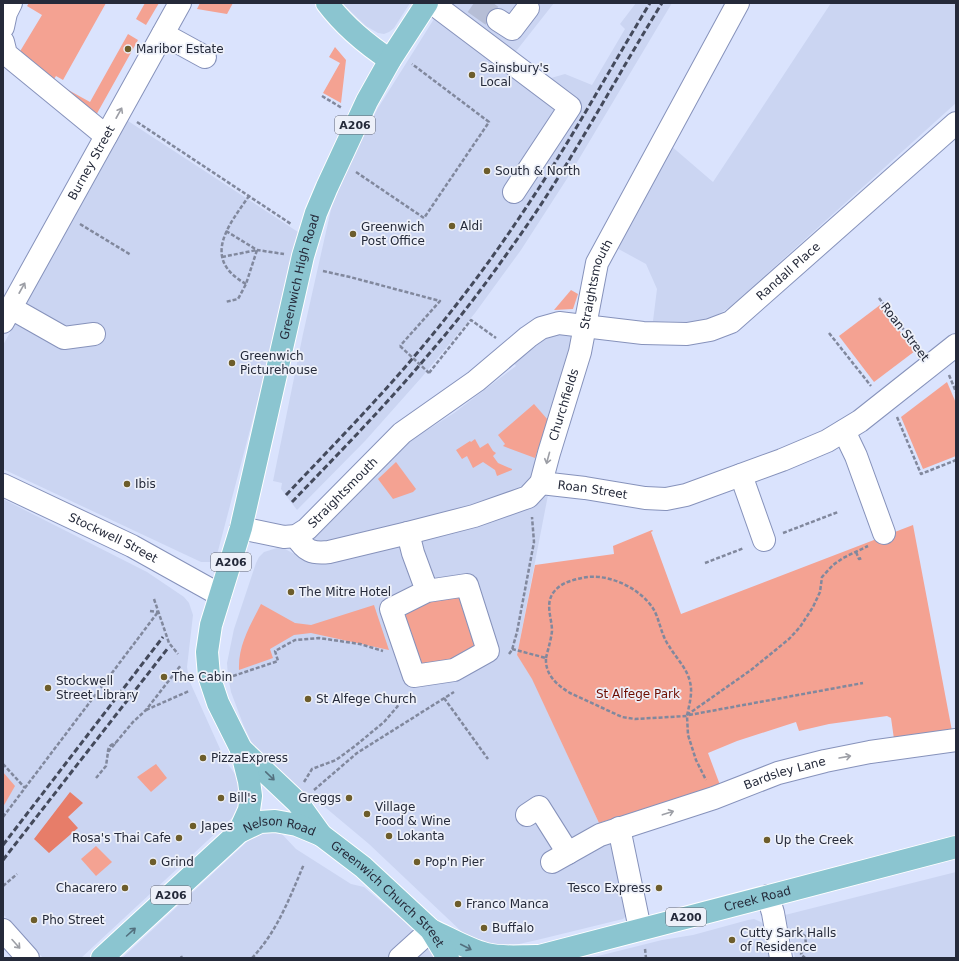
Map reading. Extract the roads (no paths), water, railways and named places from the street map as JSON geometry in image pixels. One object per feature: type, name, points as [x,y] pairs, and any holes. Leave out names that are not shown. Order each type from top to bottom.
[{"type":"main road","points":[[327,3],[348,28],[390,60]]},
{"type":"main road","name":"Greenwich High Road","points":[[220,595],[241,528],[309,234],[324,193],[367,101],[390,60],[426,3]]},
{"type":"main road","name":"A206","points":[[220,595],[211,625],[207,652],[209,676],[218,703],[241,749],[298,803],[321,835]]},
{"type":"main road","name":"Nelson Road","points":[[239,832],[249,810],[251,796],[241,749]]},
{"type":"main road","name":"Nelson Road","points":[[102,958],[239,832],[260,822],[275,820],[298,826],[321,835]]},
{"type":"main road","name":"Greenwich Church Street","points":[[321,835],[363,867],[431,930],[448,958]]},
{"type":"main road","name":"Creek Road","points":[[431,930],[486,955],[502,957],[534,957],[642,938],[768,896],[956,847]]},
{"type":"street","points":[[3,27],[6,13],[11,3]]},
{"type":"street","name":"Burney Street","points":[[7,315],[180,3]]},
{"type":"street","points":[[432,3],[570,107],[514,192]]},
{"type":"street","name":"Straightsmouth","points":[[296,536],[307,529],[402,433],[476,381],[528,337],[541,328],[559,323],[586,327],[597,263],[738,3]]},
{"type":"street","points":[[498,20],[512,29],[528,8]]},
{"type":"street","points":[[163,34],[205,57]]},
{"type":"street","points":[[3,42],[6,54],[106,136]]},
{"type":"street","name":"Randall Place","points":[[586,327],[643,333],[687,334],[710,330],[731,322],[956,123]]},
{"type":"street","points":[[7,315],[64,338],[89,335]]},
{"type":"street","name":"Churchfields","points":[[541,483],[586,327]]},
{"type":"street","name":"Roan Street","points":[[296,536],[302,546],[309,551],[323,553],[474,516],[528,498],[541,483],[645,498],[666,499],[686,496],[808,449],[844,431],[860,422],[956,345]]},
{"type":"street","points":[[844,431],[856,456],[877,539]]},
{"type":"street","points":[[741,475],[764,540]]},
{"type":"street","name":"Stockwell Street","points":[[3,484],[132,546],[220,595]]},
{"type":"street","points":[[241,528],[274,536],[296,536]]},
{"type":"street","points":[[408,533],[413,553],[427,591]]},
{"type":"street","points":[[466,585],[488,651],[454,670],[414,676],[392,609],[427,591],[466,585]]},
{"type":"street","name":"Bardsley Lane","points":[[528,815],[539,807],[560,857],[626,822],[714,798],[778,773],[825,761],[870,752],[956,740]]},
{"type":"street","points":[[626,822],[642,938]]},
{"type":"street","points":[[768,896],[773,913],[781,958]]},
{"type":"street","points":[[3,930],[28,958]]},
{"type":"street","points":[[400,958],[431,930]]},
{"type":"tunnel","points":[[474,3],[498,20]]},
{"type":"railway","points":[[286,495],[358,420],[400,373],[474,282],[533,197],[584,115],[650,3]]},
{"type":"railway","points":[[292,502],[400,388],[457,320],[491,276],[560,175],[662,3]]},
{"type":"railway","points":[[3,845],[163,637]]},
{"type":"railway","points":[[3,860],[168,648]]},
{"type":"place","name":"Maribor Estate","points":[[128,49]]},
{"type":"place","name":"Sainsbury's Local","points":[[472,75]]},
{"type":"place","name":"South & North","points":[[487,171]]},
{"type":"place","name":"Aldi","points":[[452,226]]},
{"type":"place","name":"Greenwich Post Office","points":[[353,234]]},
{"type":"place","name":"Greenwich Picturehouse","points":[[232,363]]},
{"type":"place","name":"Ibis","points":[[127,484]]},
{"type":"place","name":"The Mitre Hotel","points":[[291,592]]},
{"type":"place","name":"The Cabin","points":[[164,677]]},
{"type":"place","name":"Stockwell Street Library","points":[[48,688]]},
{"type":"place","name":"St Alfege Church","points":[[308,699]]},
{"type":"place","name":"PizzaExpress","points":[[203,758]]},
{"type":"place","name":"Bill's","points":[[221,798]]},
{"type":"place","name":"Greggs","points":[[349,798]]},
{"type":"place","name":"Village Food & Wine","points":[[367,814]]},
{"type":"place","name":"Japes","points":[[193,826]]},
{"type":"place","name":"Lokanta","points":[[389,836]]},
{"type":"place","name":"Rosa's Thai Cafe","points":[[179,838]]},
{"type":"place","name":"Up the Creek","points":[[767,840]]},
{"type":"place","name":"Grind","points":[[153,862]]},
{"type":"place","name":"Pop'n Pier","points":[[417,862]]},
{"type":"place","name":"Chacarero","points":[[125,888]]},
{"type":"place","name":"Tesco Express","points":[[659,888]]},
{"type":"place","name":"Franco Manca","points":[[458,904]]},
{"type":"place","name":"Pho Street","points":[[34,920]]},
{"type":"place","name":"Buffalo","points":[[484,928]]},
{"type":"place","name":"Cutty Sark Halls of Residence","points":[[732,940]]},
{"type":"park label","name":"St Alfege Park","points":[[638,694]]}]
